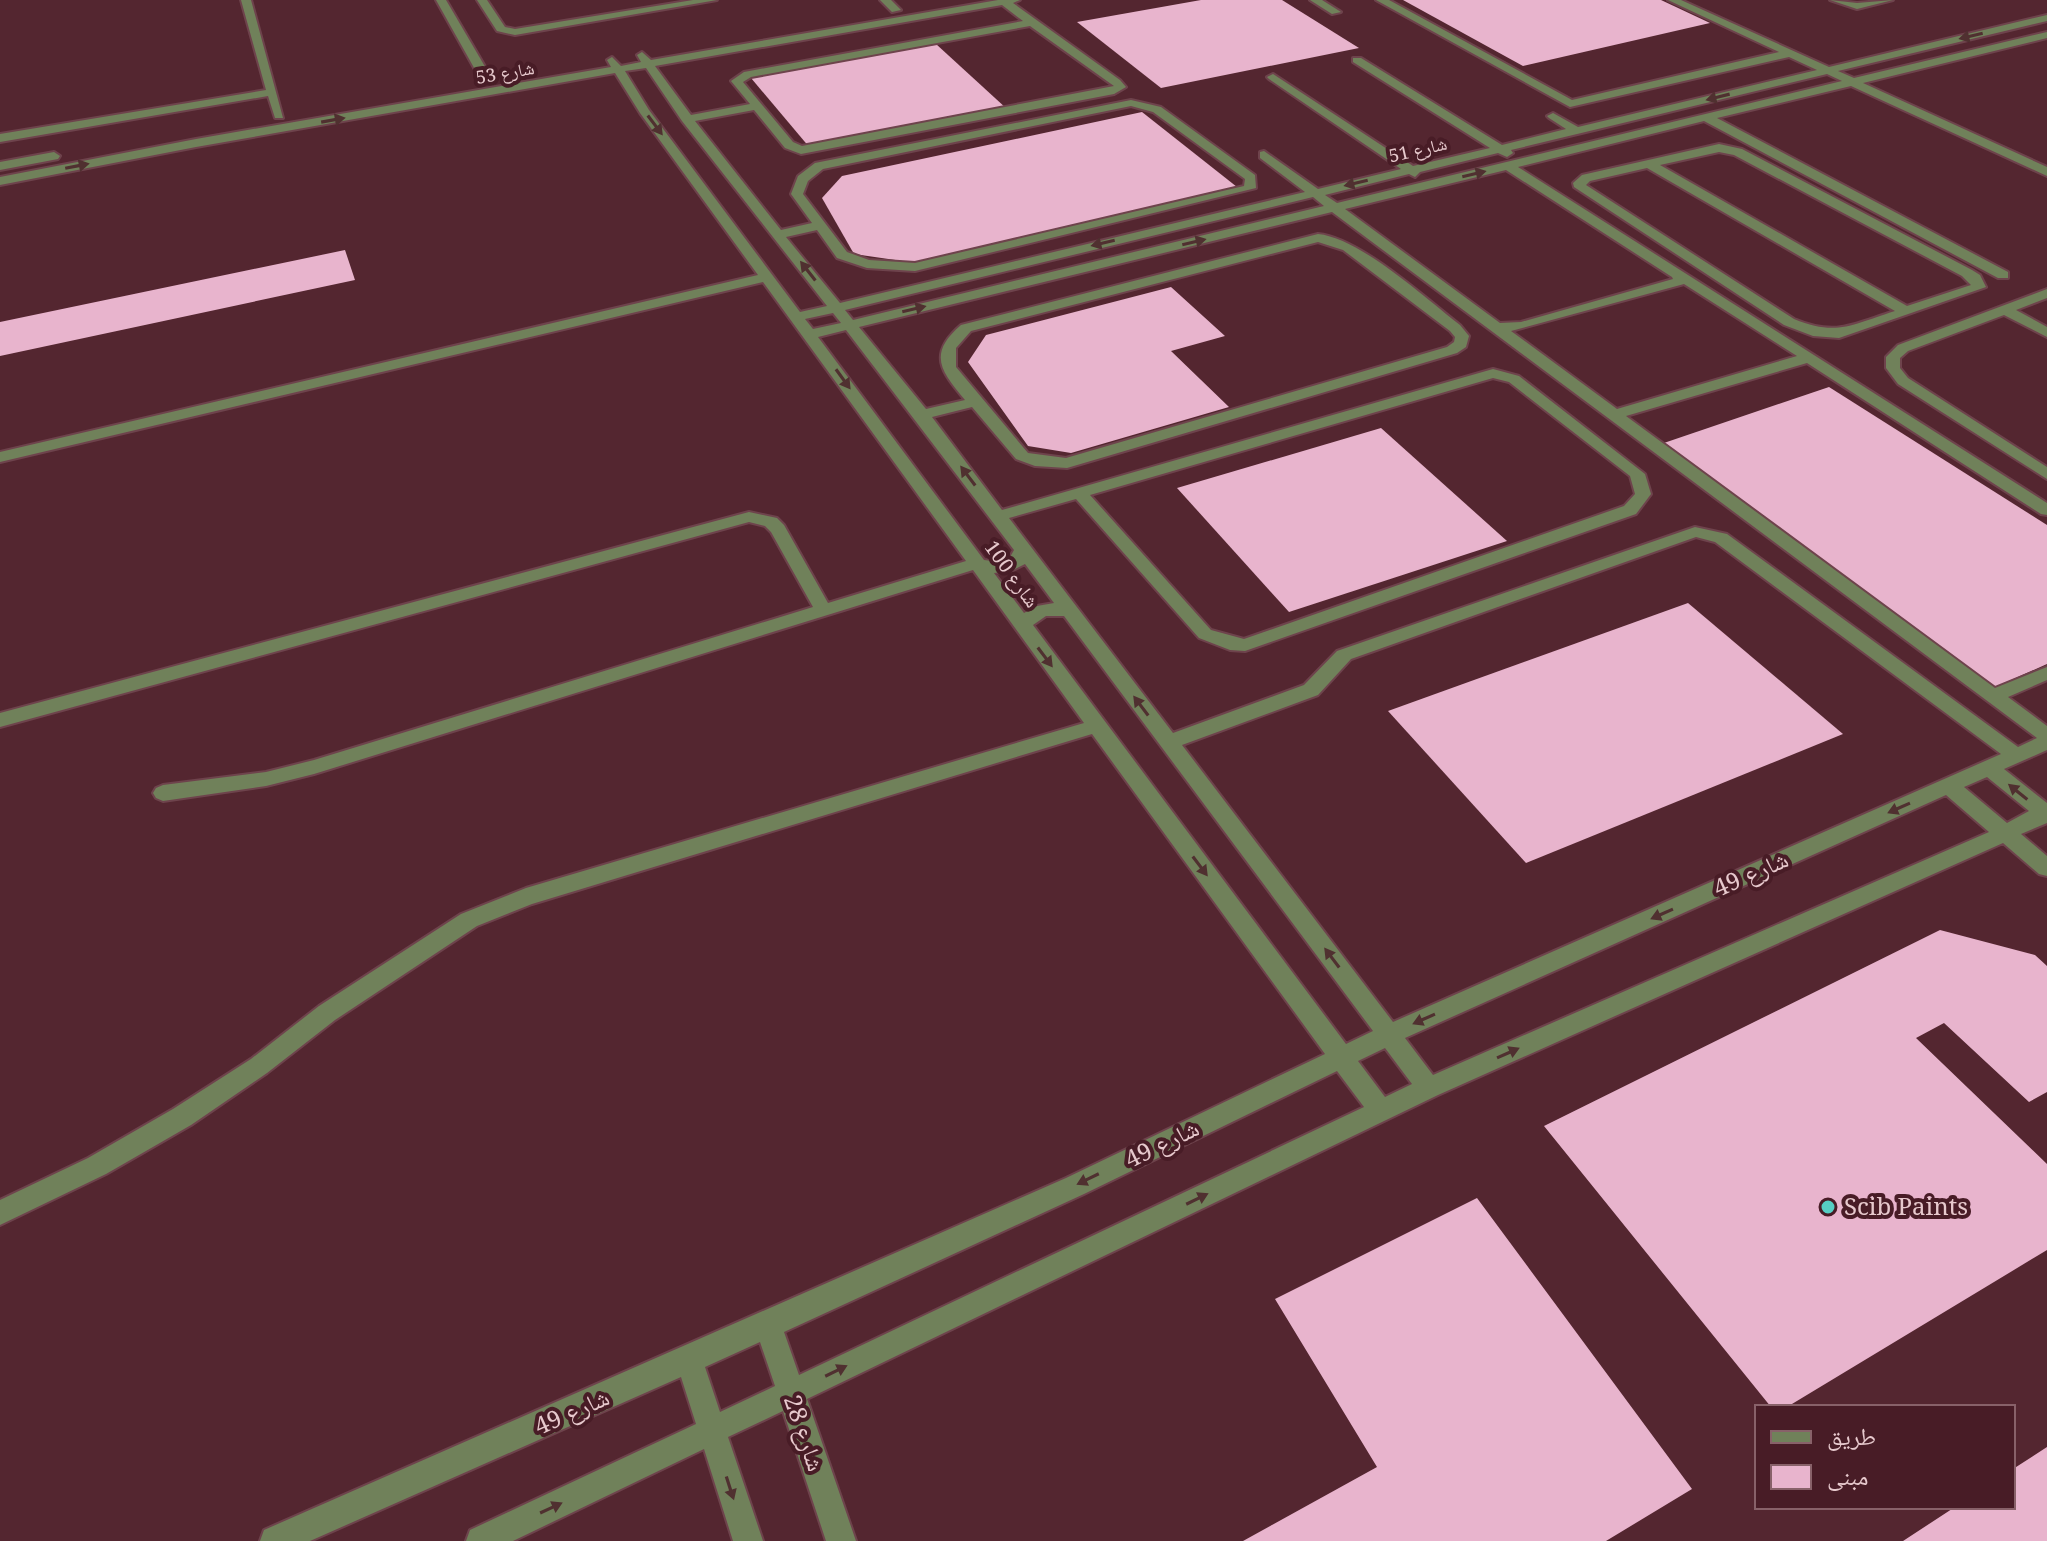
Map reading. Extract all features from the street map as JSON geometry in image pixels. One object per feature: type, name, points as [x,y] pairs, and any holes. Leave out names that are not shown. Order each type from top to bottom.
[{"type":"lane","points":[[246,0],[279,116]]},
{"type":"lane","points":[[441,0],[488,82]]},
{"type":"lane","points":[[482,0],[501,29],[515,32],[712,0]]},
{"type":"lane","points":[[885,0],[896,10]]},
{"type":"lane","name":"شارع 53","points":[[646,60],[953,0]]},
{"type":"lane","points":[[1315,0],[1336,12]]},
{"type":"lane","points":[[1381,0],[1570,104],[1790,53]]},
{"type":"lane","points":[[1673,0],[2047,172]]},
{"type":"lane","points":[[1835,0],[1857,6],[1888,0]]},
{"type":"lane","points":[[1010,1],[1033,22],[1116,82],[1119,88],[805,150],[791,147],[737,81],[739,77],[1033,22]]},
{"type":"lane","name":"شارع 53","points":[[0,181],[616,65],[1010,1]]},
{"type":"lane","name":"شارع 51","points":[[798,317],[2047,18]]},
{"type":"lane","name":"شارع 51","points":[[811,334],[1516,164],[1625,144],[1705,117],[2047,35]]},
{"type":"lane","name":"شارع 100","points":[[646,60],[686,119],[922,415],[1429,1088]]},
{"type":"lane","points":[[1357,60],[1501,149],[1516,164],[1679,277],[2047,510]]},
{"type":"lane","name":"شارع 53","points":[[167,135],[488,82],[616,65]]},
{"type":"lane","name":"شارع 100","points":[[616,65],[644,111],[1381,1111]]},
{"type":"lane","points":[[1273,77],[1432,184]]},
{"type":"lane","points":[[0,138],[272,92]]},
{"type":"lane","points":[[1778,100],[1797,110]]},
{"type":"lane","points":[[1131,103],[1157,109],[1251,178],[1253,183],[1243,192],[915,267],[883,267],[842,255],[818,226],[797,194],[802,179],[819,166],[1131,103]]},
{"type":"lane","points":[[686,119],[757,106]]},
{"type":"lane","points":[[1553,116],[1577,131]]},
{"type":"lane","points":[[1705,117],[2003,275]]},
{"type":"lane","points":[[1710,148],[1738,152],[1967,273],[1978,282],[1975,290],[1839,334],[1799,328],[1580,187],[1579,183],[1586,178],[1649,159],[1710,148]]},
{"type":"lane","points":[[0,166],[68,153]]},
{"type":"lane","points":[[1264,155],[1616,414],[2047,739]]},
{"type":"lane","points":[[1649,159],[1907,312]]},
{"type":"lane","points":[[780,234],[818,226]]},
{"type":"lane","points":[[1318,238],[1348,247],[1462,336],[1461,344],[1452,350],[1067,463],[1051,464],[1022,456],[975,402],[947,365],[950,345],[966,328],[1318,238]]},
{"type":"lane","points":[[0,457],[768,277]]},
{"type":"lane","points":[[1497,328],[1522,326],[1674,285],[1681,280],[1679,277]]},
{"type":"lane","points":[[2047,293],[1903,348],[1893,357],[1893,368],[1903,381],[2047,474]]},
{"type":"lane","points":[[2004,309],[2047,333]]},
{"type":"lane","points":[[1616,414],[1807,358]]},
{"type":"lane","points":[[998,516],[1493,373],[1514,379],[1637,474],[1643,494],[1630,510],[1245,645],[1230,644],[1205,634],[1080,493]]},
{"type":"lane","points":[[922,415],[975,402]]},
{"type":"lane","points":[[0,720],[736,519],[761,518],[778,529],[824,612]]},
{"type":"lane","points":[[1169,742],[1311,690],[1344,655],[1695,532],[1721,538],[2017,756]]},
{"type":"lane","points":[[163,793],[266,779],[314,767],[977,563],[992,568],[1008,567],[1020,559],[1023,549]]},
{"type":"lane","points":[[1023,626],[1032,615],[1041,611],[1070,611]]},
{"type":"lane","points":[[1993,696],[2047,673]]},
{"type":"lane","points":[[0,1213],[97,1166],[182,1117],[259,1066],[327,1013],[469,920],[526,897],[1097,726]]},
{"type":"lane","name":"شارع 49","points":[[275,1541],[768,1325],[1075,1186],[1390,1034],[2017,756],[2047,739]]},
{"type":"lane","points":[[481,1541],[1429,1088],[2046,813],[1989,768]]},
{"type":"lane","points":[[1949,786],[2047,868]]},
{"type":"lane","name":"شارع 28","points":[[768,1325],[841,1541]]},
{"type":"lane","points":[[689,1360],[748,1541]]},
{"type":"building","points":[[1201,0],[1282,0],[1359,48],[1161,88],[1077,22]]},
{"type":"building","points":[[1403,0],[1661,0],[1710,23],[1523,66]]},
{"type":"building","points":[[936,44],[1007,109],[810,148],[751,78]]},
{"type":"building","points":[[1142,112],[1237,187],[916,263],[854,254],[822,198],[842,176]]},
{"type":"building","points":[[345,250],[355,280],[0,356],[0,322]]},
{"type":"building","points":[[1171,287],[1225,336],[1171,351],[1229,407],[1071,453],[1028,446],[968,362],[986,335]]},
{"type":"building","points":[[1829,387],[2047,525],[2047,664],[1991,689],[1658,445]]},
{"type":"building","points":[[1381,428],[1507,541],[1289,612],[1177,488]]},
{"type":"building","points":[[1688,603],[1843,734],[1526,863],[1388,711]]},
{"type":"building","name":"Scib Paints","points":[[1940,930],[2035,955],[2047,966],[2047,1092],[2029,1102],[1944,1023],[1916,1038],[2047,1164],[2047,1250],[1790,1405],[1769,1405],[1544,1126]]},
{"type":"building","points":[[1477,1198],[1692,1489],[1606,1541],[1243,1541],[1377,1467],[1275,1299]]},
{"type":"building","points":[[2047,1447],[2047,1541],[1903,1541],[1952,1509],[2015,1509],[2015,1468]]},
{"type":"place","name":"Scib Paints","points":[[1828,1207]]}]
